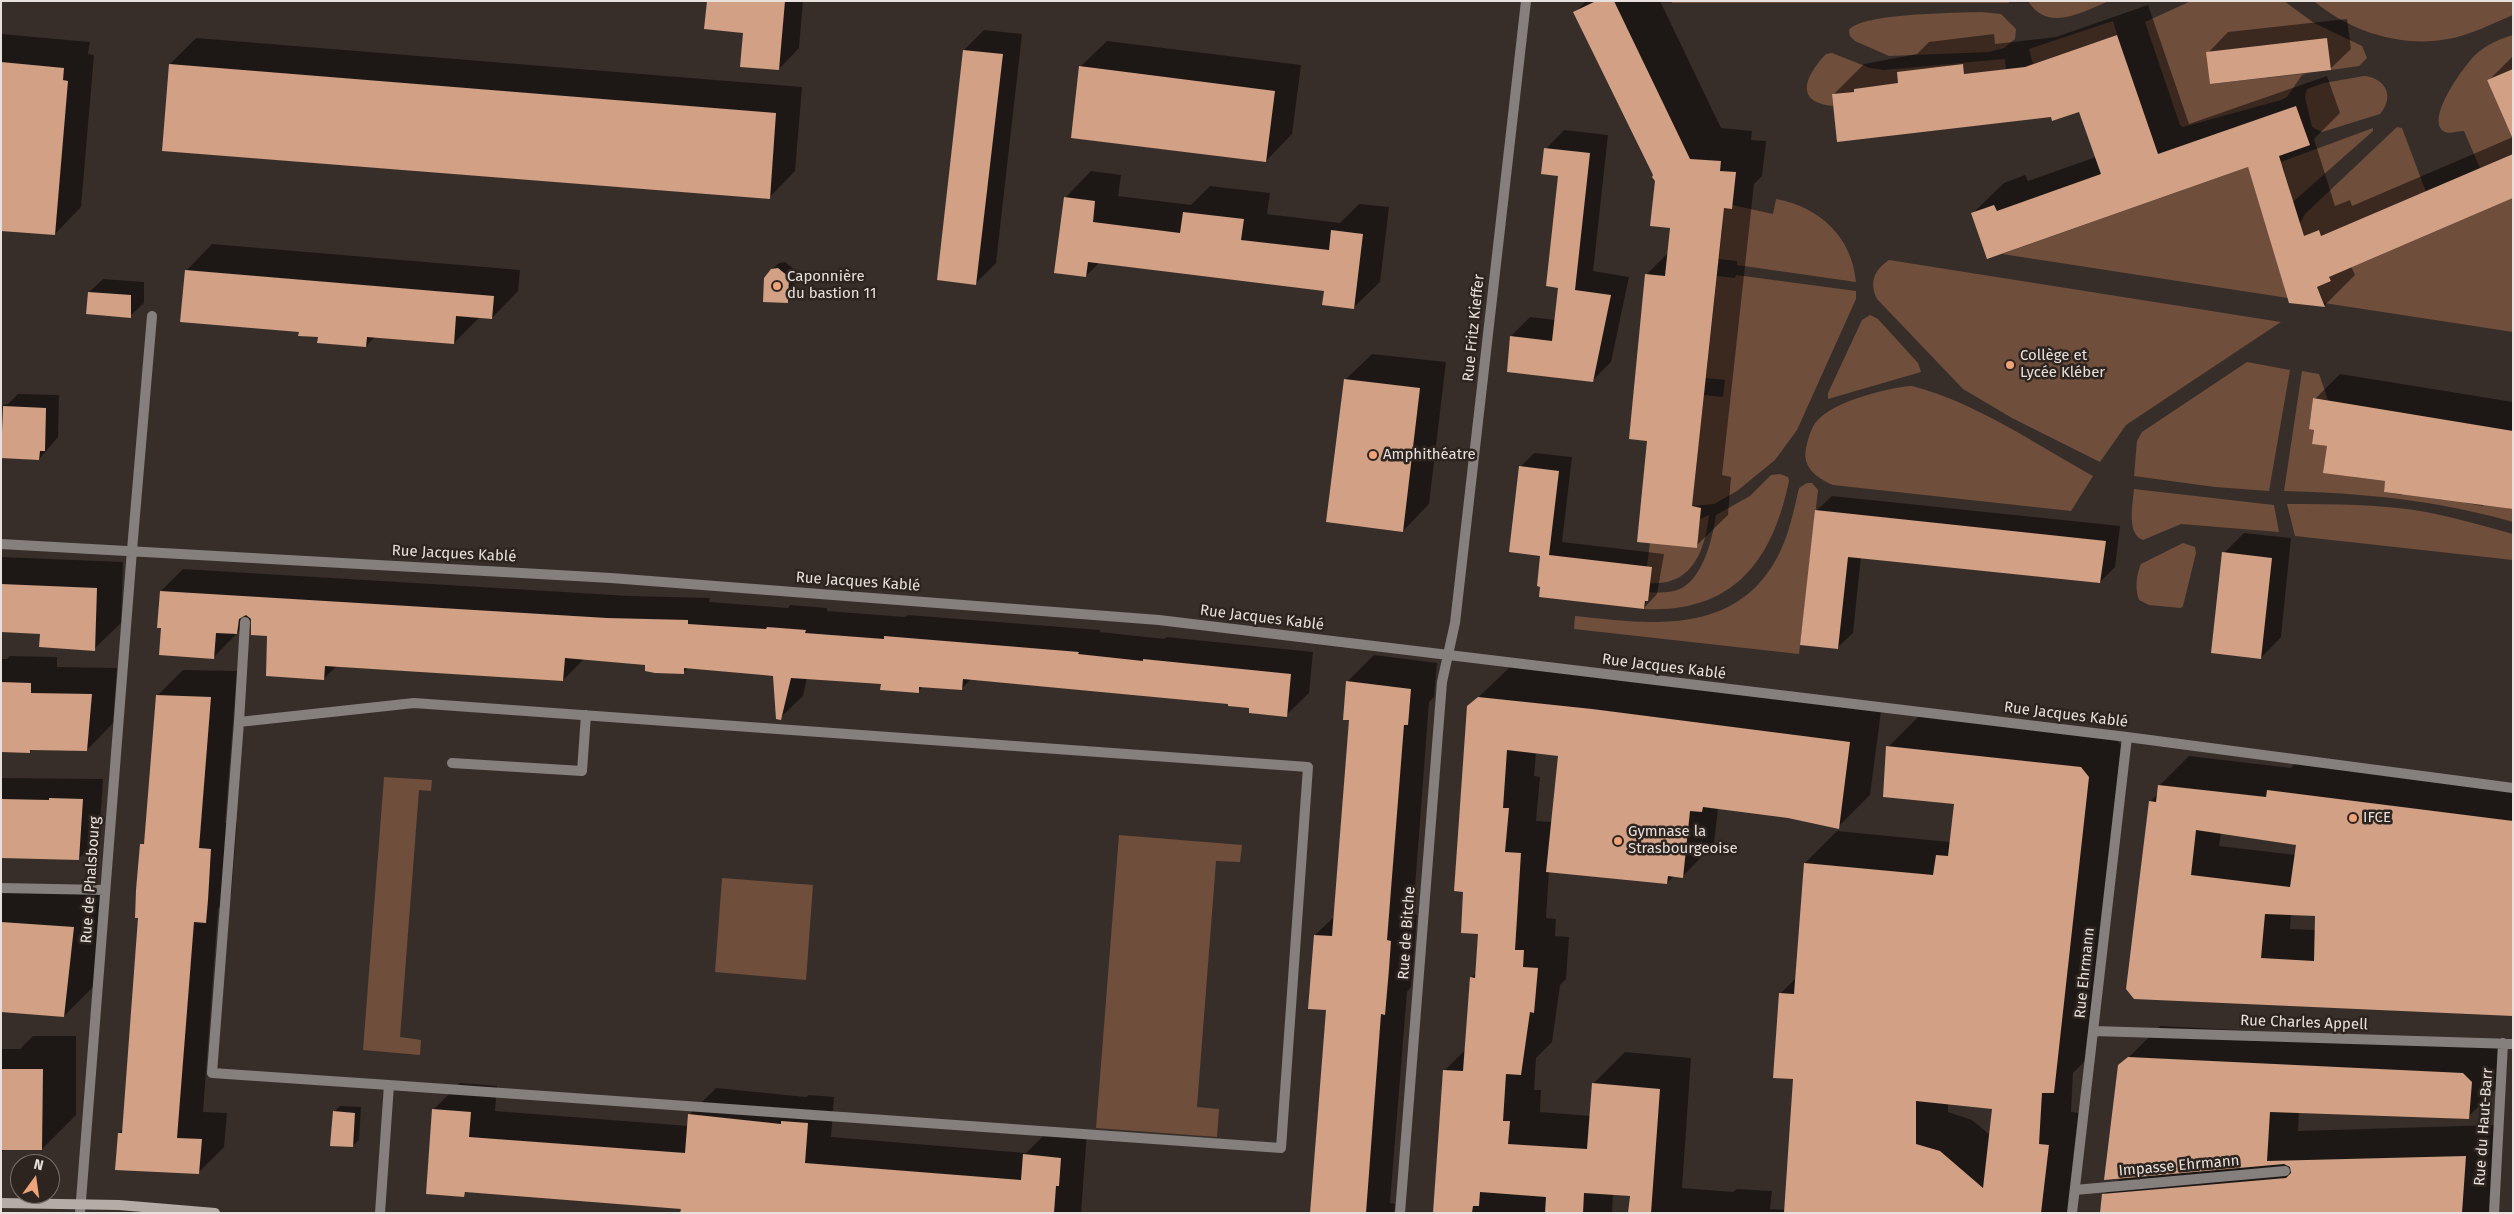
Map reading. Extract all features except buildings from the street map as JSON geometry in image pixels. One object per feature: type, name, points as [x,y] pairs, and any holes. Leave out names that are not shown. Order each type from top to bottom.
[{"type":"street","name":"Rue Fritz Kieffer","points":[[1448,656],[1456,623],[1526,1]]},
{"type":"street","name":"Rue de Phalsbourg","points":[[81,1208],[152,316]]},
{"type":"street","name":"Rue Jacques Kablé","points":[[1,544],[611,578],[1159,620],[2127,737],[2513,788]]},
{"type":"street","points":[[239,722],[414,703],[1308,766],[1282,1148],[212,1072],[245,622]]},
{"type":"street","name":"Rue de Bitche","points":[[1400,1213],[1442,682],[1448,656]]},
{"type":"street","points":[[452,763],[582,771],[586,715]]},
{"type":"street","name":"Rue Ehrmann","points":[[2072,1213],[2127,737]]},
{"type":"street","points":[[1,888],[105,890]]},
{"type":"street","name":"Rue Charles Appell","points":[[2094,1031],[2508,1044]]},
{"type":"street","name":"Rue du Haut-Barr","points":[[2494,1213],[2508,1044]]},
{"type":"street","points":[[380,1213],[389,1085]]},
{"type":"street","name":"Impasse Ehrmann","points":[[2075,1190],[2285,1172]]},
{"type":"street","points":[[1,1203],[215,1213]]},
{"type":"shaded area","points":[[1672,1],[2008,1],[2009,3],[1672,3]]},
{"type":"shaded area","points":[[2028,1],[2109,1],[2077,14],[2055,18],[2045,16],[2036,11]]},
{"type":"shaded area","points":[[2191,1],[2284,1],[2314,23],[2362,46],[2367,58],[2359,66],[2331,70],[2327,38],[2210,84],[2310,73],[2302,75],[2287,97],[2183,127],[2180,125],[2145,22]]},
{"type":"shaded area","points":[[2314,1],[2513,1],[2513,15],[2456,37],[2430,41],[2412,41],[2376,35],[2359,29],[2328,12]]},
{"type":"shaded area","points":[[1981,12],[2001,14],[2016,29],[2015,39],[2004,48],[1989,52],[1889,56],[1855,41],[1850,36],[1849,30],[1857,24],[1890,17]]},
{"type":"shaded area","points":[[2113,21],[2117,35],[2033,64],[2029,49]]},
{"type":"shaded area","points":[[2513,35],[2513,69],[2487,80],[2506,123],[2513,121],[2513,154],[2480,168],[2464,131],[2445,132],[2440,126],[2439,117],[2448,93],[2475,55],[2493,43]]},
{"type":"shaded area","points":[[1832,53],[1870,68],[1884,70],[2005,59],[2006,69],[1964,74],[1963,64],[1949,65],[1950,77],[1854,89],[1854,92],[1832,94],[1833,106],[1812,99],[1808,93],[1807,86],[1813,70],[1819,62],[1826,54]]},
{"type":"shaded area","points":[[2364,76],[2378,80],[2386,89],[2387,101],[2385,108],[2380,114],[2322,132],[2312,127],[2305,97],[2307,89],[2324,83]]},
{"type":"shaded area","points":[[2397,127],[2402,128],[2426,192],[2321,236],[2318,230],[2299,239],[2298,227],[2305,214]]},
{"type":"shaded area","points":[[2373,128],[2373,131],[2286,208],[2291,194],[2283,166],[2271,169],[2270,166]]},
{"type":"shaded area","points":[[2248,167],[2288,298],[2002,254]]},
{"type":"shaded area","points":[[2513,198],[2513,332],[2324,303],[2317,287],[2331,281],[2329,277]]},
{"type":"shaded area","points":[[1776,199],[1806,209],[1820,217],[1831,227],[1841,238],[1848,251],[1856,282],[1737,265],[1737,261],[1719,259],[1724,208],[1732,205],[1773,214]]},
{"type":"shaded area","points":[[1889,260],[2281,322],[2126,425],[2100,462],[2012,418],[1963,389],[1877,299],[1873,288],[1874,277]]},
{"type":"shaded area","points":[[1736,275],[1856,291],[1856,299],[1797,430],[1775,460],[1737,491],[1714,504],[1692,506],[1704,395],[1723,397],[1725,380],[1706,378],[1717,276],[1735,278]]},
{"type":"shaded area","points":[[1870,315],[1878,319],[1918,363],[1921,372],[1828,399],[1828,393],[1862,320]]},
{"type":"shaded area","points":[[2247,362],[2290,370],[2269,491],[2215,487],[2134,476],[2137,441],[2142,432]]},
{"type":"shaded area","points":[[2302,371],[2319,374],[2328,400],[2313,398],[2309,428],[2314,430],[2312,444],[2327,446],[2354,477],[2385,481],[2384,492],[2402,495],[2404,484],[2425,497],[2443,500],[2444,490],[2466,503],[2483,506],[2485,496],[2508,499],[2506,508],[2513,509],[2513,522],[2456,508],[2399,499],[2284,491]]},
{"type":"shaded area","points":[[1912,386],[1958,402],[1981,413],[2093,476],[2071,511],[1833,485],[1821,479],[1812,471],[1806,461],[1806,448],[1813,426],[1825,413],[1876,392]]},
{"type":"shaded area","points":[[1780,474],[1788,477],[1789,481],[1782,510],[1772,536],[1759,558],[1744,577],[1725,592],[1702,602],[1675,608],[1644,609],[1649,592],[1680,589],[1695,576],[1706,556],[1716,515],[1750,496],[1771,475]]},
{"type":"shaded area","points":[[1807,483],[1812,483],[1818,490],[1799,654],[1574,629],[1575,616],[1662,622],[1690,619],[1716,612],[1740,600],[1761,581],[1779,554],[1788,530],[1799,488]]},
{"type":"shaded area","points":[[2134,489],[2274,505],[2279,532],[2181,524],[2143,540],[2134,532],[2132,525]]},
{"type":"shaded area","points":[[2287,504],[2340,504],[2392,507],[2459,519],[2513,534],[2513,560],[2295,536]]},
{"type":"shaded area","points":[[1709,515],[1704,541],[1694,564],[1676,579],[1650,583],[1647,566],[1651,534],[1697,548],[1700,519]]},
{"type":"shaded area","points":[[2183,543],[2195,547],[2196,553],[2183,606],[2181,608],[2149,605],[2139,600],[2137,582],[2141,564]]},
{"type":"shaded area","points":[[384,777],[432,780],[431,791],[419,790],[400,1037],[421,1040],[420,1055],[363,1050]]},
{"type":"shaded area","points":[[1119,835],[1242,845],[1240,862],[1216,861],[1197,1107],[1219,1109],[1217,1137],[1096,1128]]},
{"type":"shaded area","points":[[722,878],[813,885],[806,980],[715,972]]},
{"type":"place","name":"Caponnière du bastion 11","points":[[777,286]]},
{"type":"place","name":"Collège et Lycée Kléber","points":[[2010,365]]},
{"type":"place","name":"Amphithéatre","points":[[1373,455]]},
{"type":"place","name":"IFCE","points":[[2353,818]]},
{"type":"place","name":"Gymnase la Strasbourgeoise","points":[[1618,841]]}]
